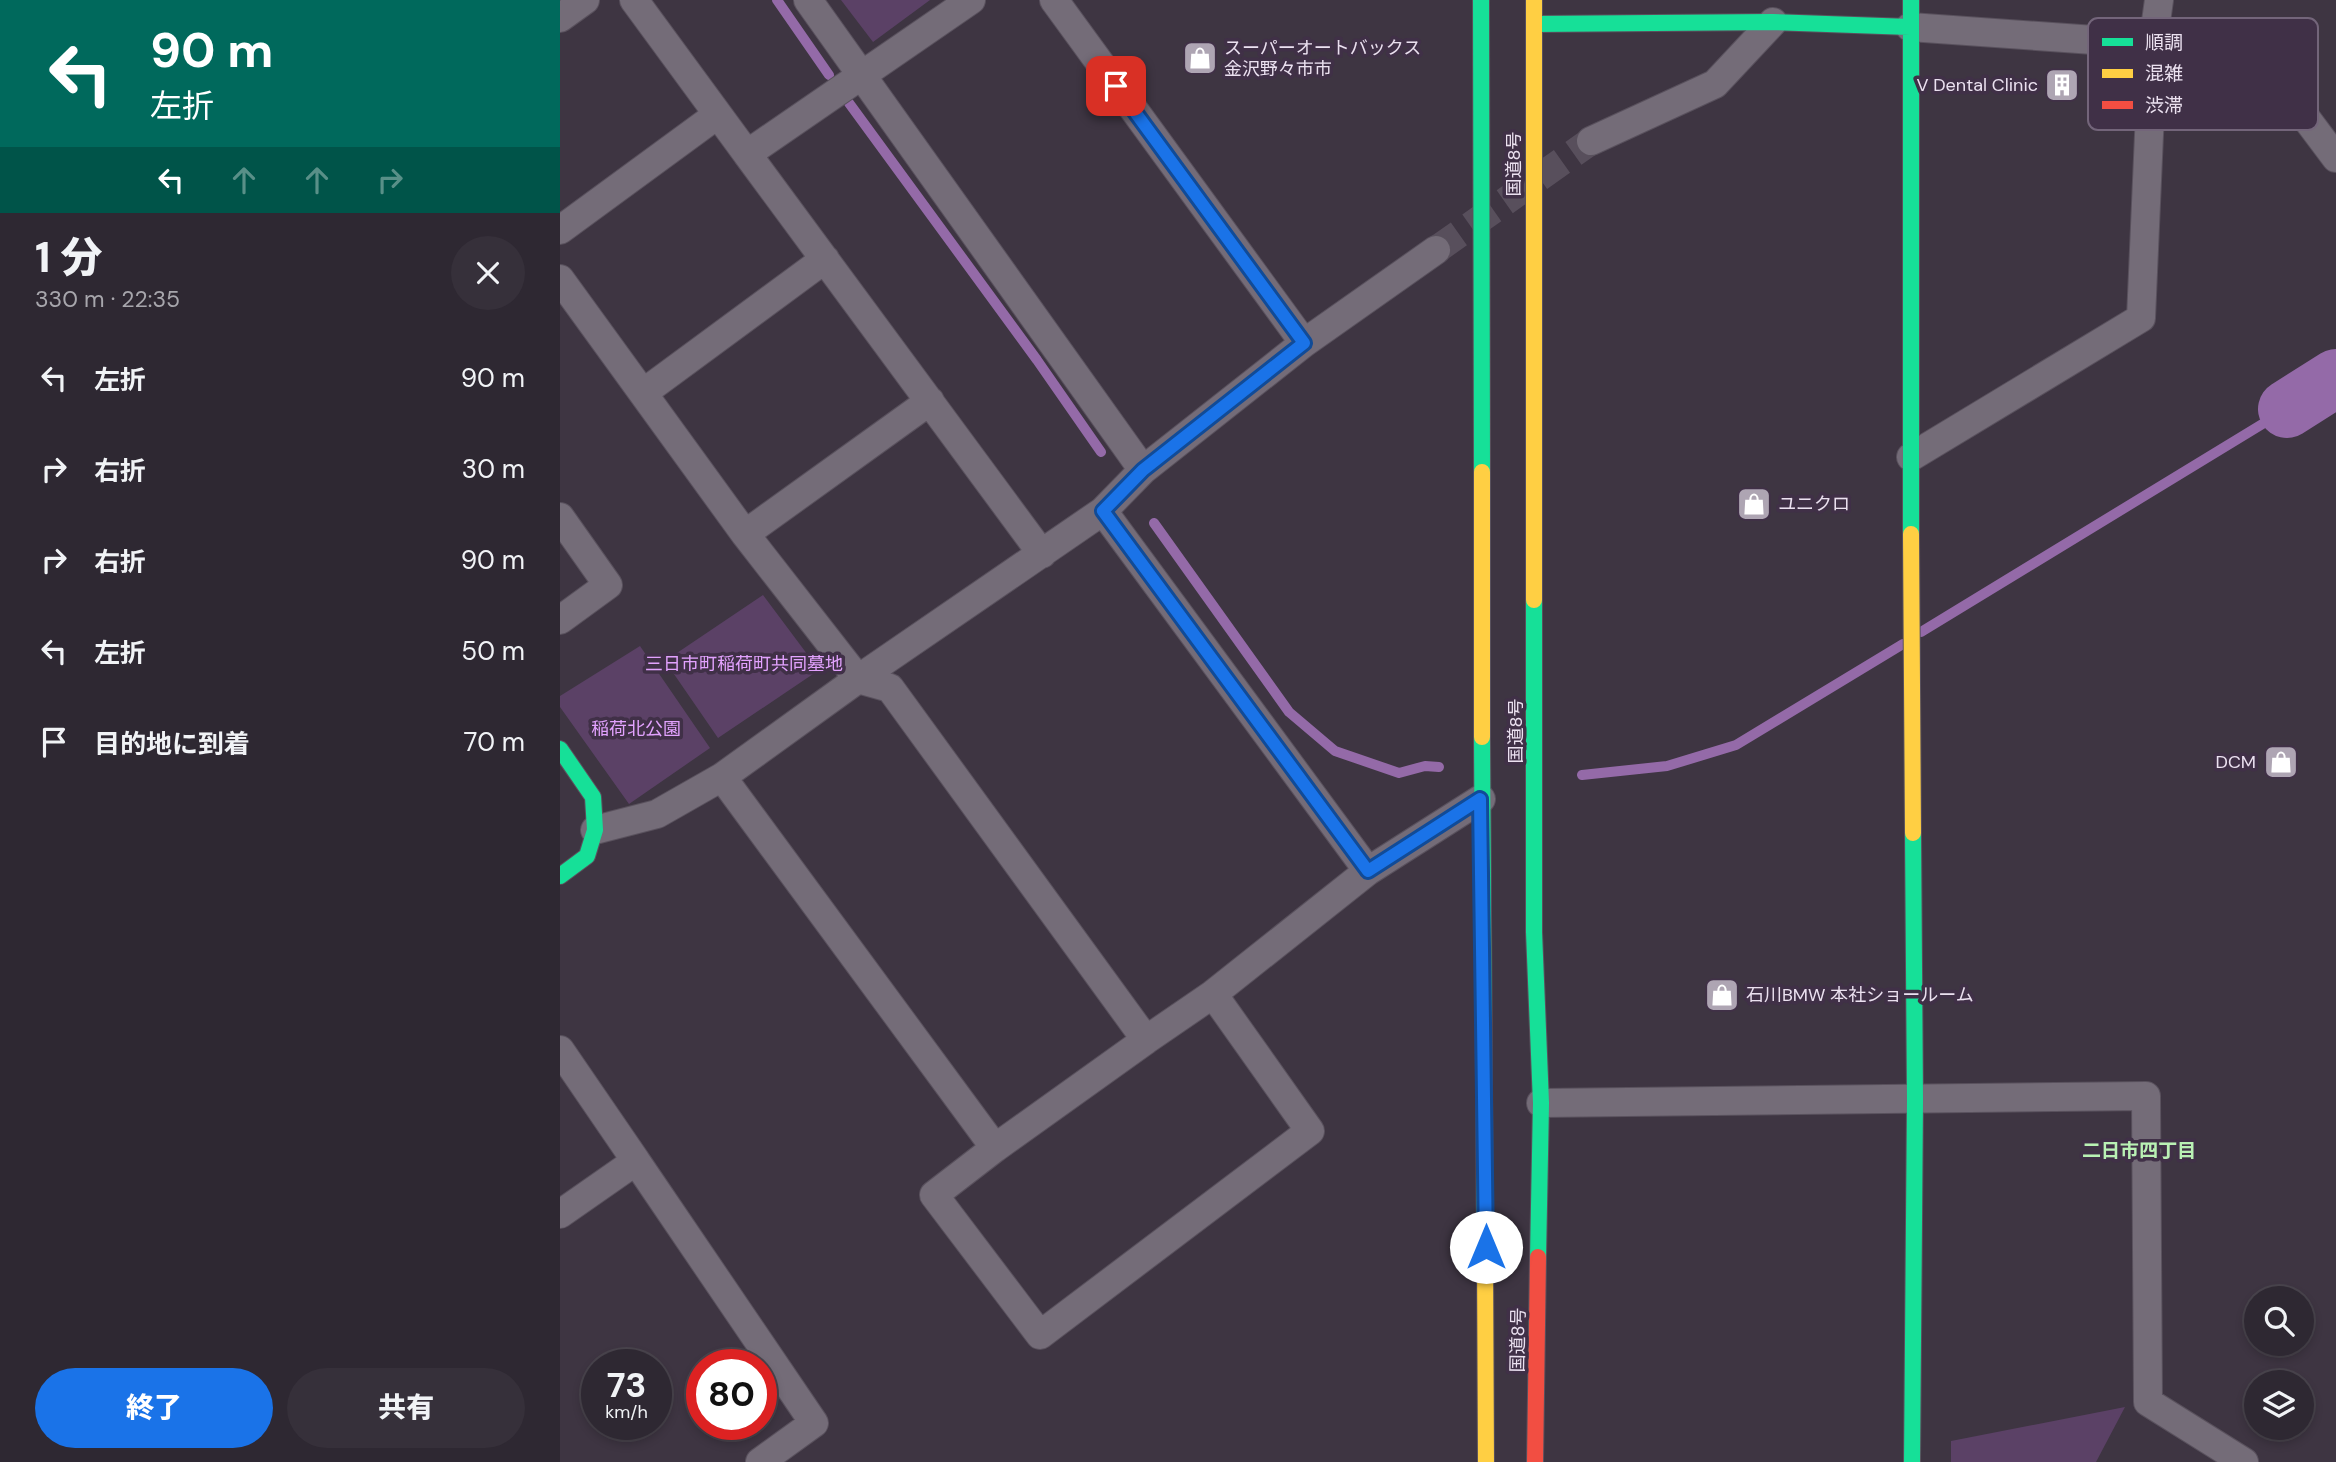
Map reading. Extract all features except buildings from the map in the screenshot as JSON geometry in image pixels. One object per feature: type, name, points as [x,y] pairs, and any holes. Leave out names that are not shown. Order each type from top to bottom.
[{"type":"main road","name":"国道8号","points":[[1481,0],[1483,672],[1480,799],[1485,1091],[1486,1462]]},
{"type":"main road","name":"国道8号","points":[[1534,0],[1534,932],[1541,1103],[1535,1462]]},
{"type":"main road","points":[[1534,24],[1773,22],[1910,13],[1915,1100],[1912,1462]]},
{"type":"main road","points":[[560,749],[593,797],[595,830],[587,856],[560,876]]},
{"type":"street","points":[[560,18],[585,0]]},
{"type":"street","points":[[634,0],[1042,554]]},
{"type":"street","points":[[808,0],[1143,470]]},
{"type":"street","points":[[747,154],[971,0]]},
{"type":"street","points":[[1054,0],[1304,343]]},
{"type":"street","points":[[2156,18],[2159,0]]},
{"type":"street","points":[[1910,13],[2088,35]]},
{"type":"street","points":[[1591,141],[1715,84],[1773,22]]},
{"type":"street","points":[[560,230],[717,115]]},
{"type":"street","points":[[1911,457],[2141,318],[2149,130]]},
{"type":"street","points":[[2315,130],[2336,158]]},
{"type":"street","points":[[595,830],[657,814],[722,777],[858,679],[1103,511],[1143,470],[1304,343],[1436,250]]},
{"type":"street","points":[[643,393],[825,260]]},
{"type":"street","points":[[560,279],[745,534],[858,679],[890,688],[1146,1040]]},
{"type":"street","points":[[745,534],[930,401]]},
{"type":"street","points":[[1103,511],[1368,871]]},
{"type":"street","points":[[560,517],[608,585],[560,620]]},
{"type":"street","points":[[722,777],[995,1148]]},
{"type":"street","points":[[1213,994],[1310,1131],[1040,1335],[934,1195],[995,1148],[1213,994],[1368,871],[1480,799]]},
{"type":"street","points":[[560,1050],[814,1423],[761,1462]]},
{"type":"street","points":[[1541,1103],[2146,1096],[2148,1402],[2244,1462]]},
{"type":"street","points":[[560,1214],[636,1161]]},
{"type":"green space","points":[[841,0],[930,0],[873,42]]},
{"type":"green space","name":"三日市町稲荷町共同墓地","points":[[763,595],[819,670],[718,738],[665,661]]},
{"type":"green space","name":"稲荷北公園","points":[[640,646],[710,748],[629,804],[560,707],[560,696]]},
{"type":"green space","points":[[2125,1407],[2096,1462],[1951,1462],[1951,1441]]},
{"type":"waterway","points":[[777,0],[829,75]]},
{"type":"waterway","points":[[849,103],[1101,452]]},
{"type":"waterway","points":[[2287,409],[2336,378]]},
{"type":"waterway","points":[[1921,632],[2287,409]]},
{"type":"waterway","points":[[1154,523],[1289,712],[1335,751],[1399,773],[1425,766],[1439,767]]},
{"type":"waterway","points":[[1582,775],[1667,766],[1736,745],[1903,644]]},
{"type":"tunnel","points":[[1436,250],[1591,141]]},
{"type":"traffic: fast","points":[[1481,0],[1482,472]]},
{"type":"traffic: fast","points":[[1911,0],[1911,534]]},
{"type":"traffic: fast","points":[[1534,24],[1773,22],[1910,27]]},
{"type":"traffic: fast","points":[[1534,600],[1534,932],[1541,1103],[1538,1257]]},
{"type":"traffic: fast","points":[[1482,737],[1485,1257]]},
{"type":"traffic: fast","points":[[560,749],[593,797],[595,830],[587,856],[560,876]]},
{"type":"traffic: fast","points":[[1912,1462],[1915,1100],[1913,833]]},
{"type":"traffic: slow","points":[[1534,0],[1534,600]]},
{"type":"traffic: slow","points":[[1482,472],[1482,737]]},
{"type":"traffic: slow","points":[[1911,534],[1913,833]]},
{"type":"traffic: slow","points":[[1485,1257],[1486,1462]]},
{"type":"traffic: jam","points":[[1535,1462],[1538,1257]]},
{"type":"place","name":"スーパーオートバックス 金沢野々市市","points":[[1200,58]]},
{"type":"place","name":"V Dental Clinic","points":[[2062,85]]},
{"type":"place","name":"ユニクロ","points":[[1754,504]]},
{"type":"place","name":"DCM","points":[[2281,762]]},
{"type":"place","name":"石川BMW 本社ショールーム","points":[[1722,995]]},
{"type":"district","name":"二日市四丁目","points":[[2139,1150]]},
{"type":"route","points":[[1116,86],[1304,343],[1143,470],[1103,511],[1368,871],[1480,799],[1486,1247]]}]
